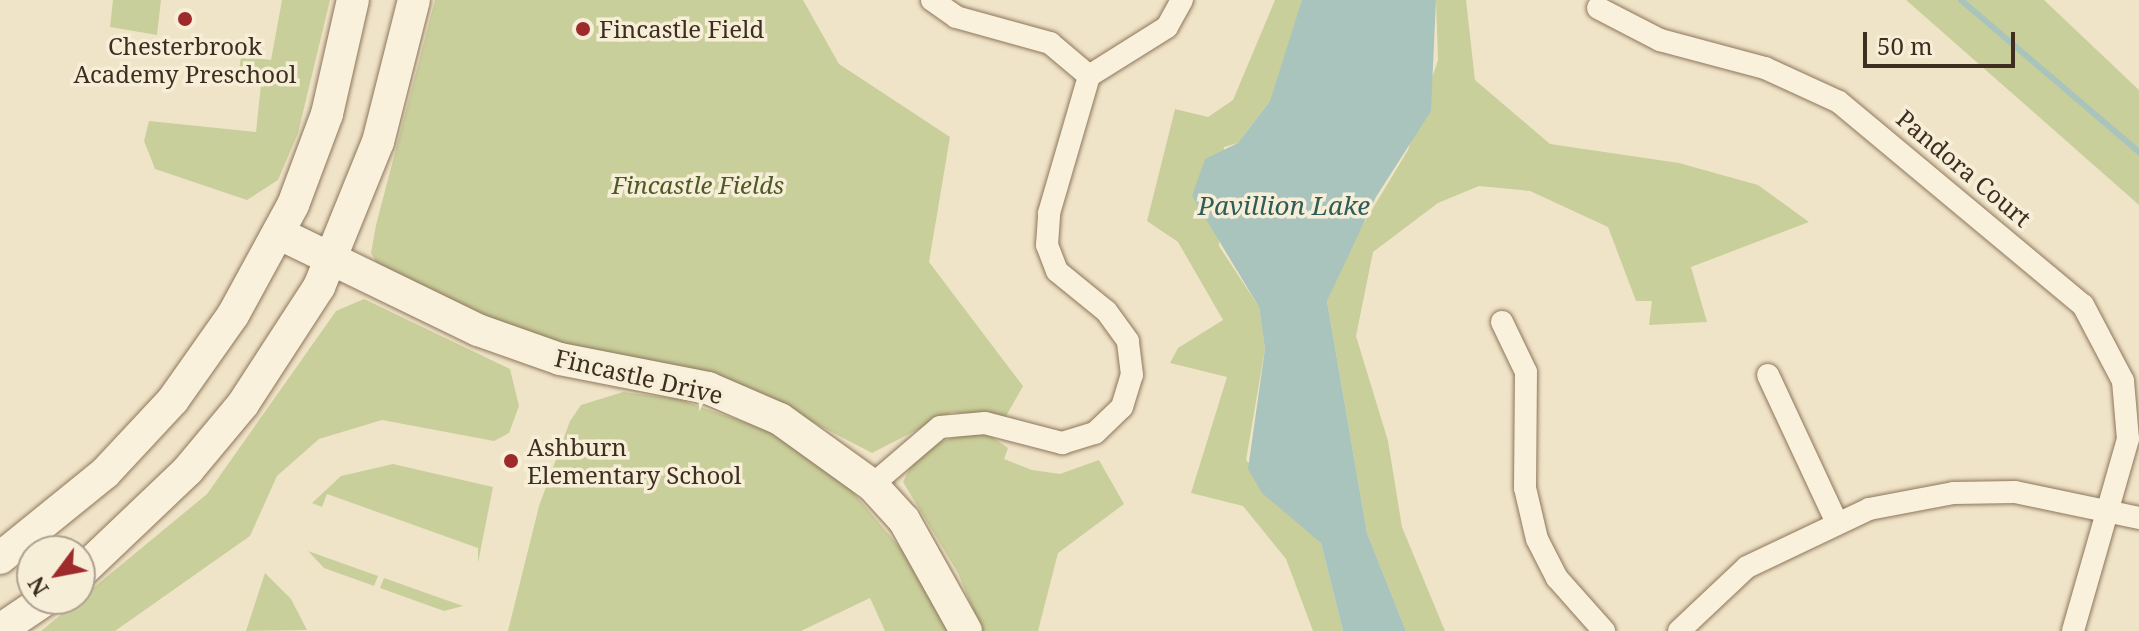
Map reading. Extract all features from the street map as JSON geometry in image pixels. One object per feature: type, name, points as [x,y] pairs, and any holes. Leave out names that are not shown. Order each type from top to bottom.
[{"type":"main road","points":[[0,558],[87,490],[173,400],[278,233],[327,114],[353,0]]},
{"type":"main road","points":[[96,558],[178,481],[243,404],[331,262],[378,142],[414,0]]},
{"type":"main road","name":"Fincastle Drive","points":[[278,233],[331,262],[560,359],[708,388],[752,404],[816,439],[872,485],[930,557],[966,631]]},
{"type":"main road","points":[[0,630],[22,615]]},
{"type":"street","points":[[932,0],[956,17],[1050,43],[1089,76]]},
{"type":"street","points":[[872,485],[940,427],[985,423],[1062,443],[1095,433],[1122,407],[1132,375],[1128,341],[1106,311],[1067,283],[1047,245],[1068,131],[1089,76],[1167,27],[1182,0]]},
{"type":"street","name":"Pandora Court","points":[[1598,8],[1660,40],[1765,68],[1839,102],[2083,305],[2110,347],[2128,413],[2113,511],[2073,631]]},
{"type":"street","points":[[1502,322],[1526,372],[1525,488],[1537,539],[1557,578],[1604,631]]},
{"type":"street","points":[[1768,375],[1836,521]]},
{"type":"street","points":[[1679,631],[1747,567],[1836,521],[1918,498],[1982,491],[2113,511],[2139,518]]},
{"type":"green space","points":[[113,0],[161,0],[157,35],[110,27]]},
{"type":"green space","points":[[282,0],[330,0],[298,133],[278,180],[247,200],[155,169],[144,141],[149,121],[256,132],[262,75],[239,71],[241,56],[271,60]]},
{"type":"green space","name":"Fincastle Fields","points":[[435,0],[803,0],[839,64],[950,137],[929,262],[1023,386],[1005,418],[952,412],[872,453],[743,386],[514,334],[381,270],[371,253],[376,225]]},
{"type":"green space","points":[[1275,0],[1302,0],[1270,101],[1238,143],[1224,147],[1219,246],[1259,307],[1265,349],[1246,460],[1321,543],[1343,631],[1313,631],[1286,559],[1243,506],[1191,493],[1227,377],[1170,363],[1178,348],[1223,320],[1178,242],[1147,221],[1175,109],[1208,117],[1233,100]]},
{"type":"green space","points":[[1436,0],[1466,0],[1475,80],[1550,144],[1679,163],[1758,185],[1809,222],[1691,267],[1707,322],[1649,325],[1652,301],[1636,301],[1608,227],[1530,191],[1479,186],[1438,203],[1373,252],[1356,336],[1388,441],[1402,527],[1445,631],[1406,631],[1367,533],[1327,301],[1347,251],[1408,150],[1438,60]]},
{"type":"green space","points":[[1906,0],[2044,0],[2139,90],[2139,205]]},
{"type":"green space","points":[[364,299],[510,369],[519,406],[509,433],[494,441],[382,420],[319,439],[277,476],[250,536],[115,631],[41,631],[60,615],[96,615],[96,586],[207,494],[336,311]]},
{"type":"green space","points":[[623,392],[678,399],[770,431],[847,485],[913,563],[947,631],[885,631],[870,598],[801,631],[508,631],[539,506],[570,421],[581,405]]},
{"type":"green space","points":[[966,434],[989,435],[1008,448],[1004,459],[1032,470],[1060,474],[1099,460],[1124,504],[1058,553],[1038,631],[982,631],[958,573],[903,482],[914,460],[936,443]]},
{"type":"green space","points":[[393,464],[493,487],[478,563],[478,548],[327,494],[322,507],[312,503],[341,476]]},
{"type":"green space","points":[[308,551],[378,576],[374,586],[324,568]]},
{"type":"green space","points":[[265,573],[291,599],[307,630],[246,631]]},
{"type":"green space","points":[[384,578],[463,606],[444,611],[380,588]]},
{"type":"water","name":"Pavillion Lake","points":[[1302,0],[1436,0],[1431,111],[1376,197],[1327,301],[1367,533],[1406,631],[1343,631],[1321,543],[1262,493],[1248,469],[1265,349],[1259,307],[1192,196],[1205,159],[1238,143],[1270,101]]},
{"type":"waterway","points":[[1961,0],[2139,152]]},
{"type":"place","name":"Chesterbrook Academy Preschool","points":[[185,19]]},
{"type":"place","name":"Fincastle Field","points":[[583,29]]},
{"type":"place","name":"Ashburn Elementary School","points":[[511,461]]}]
